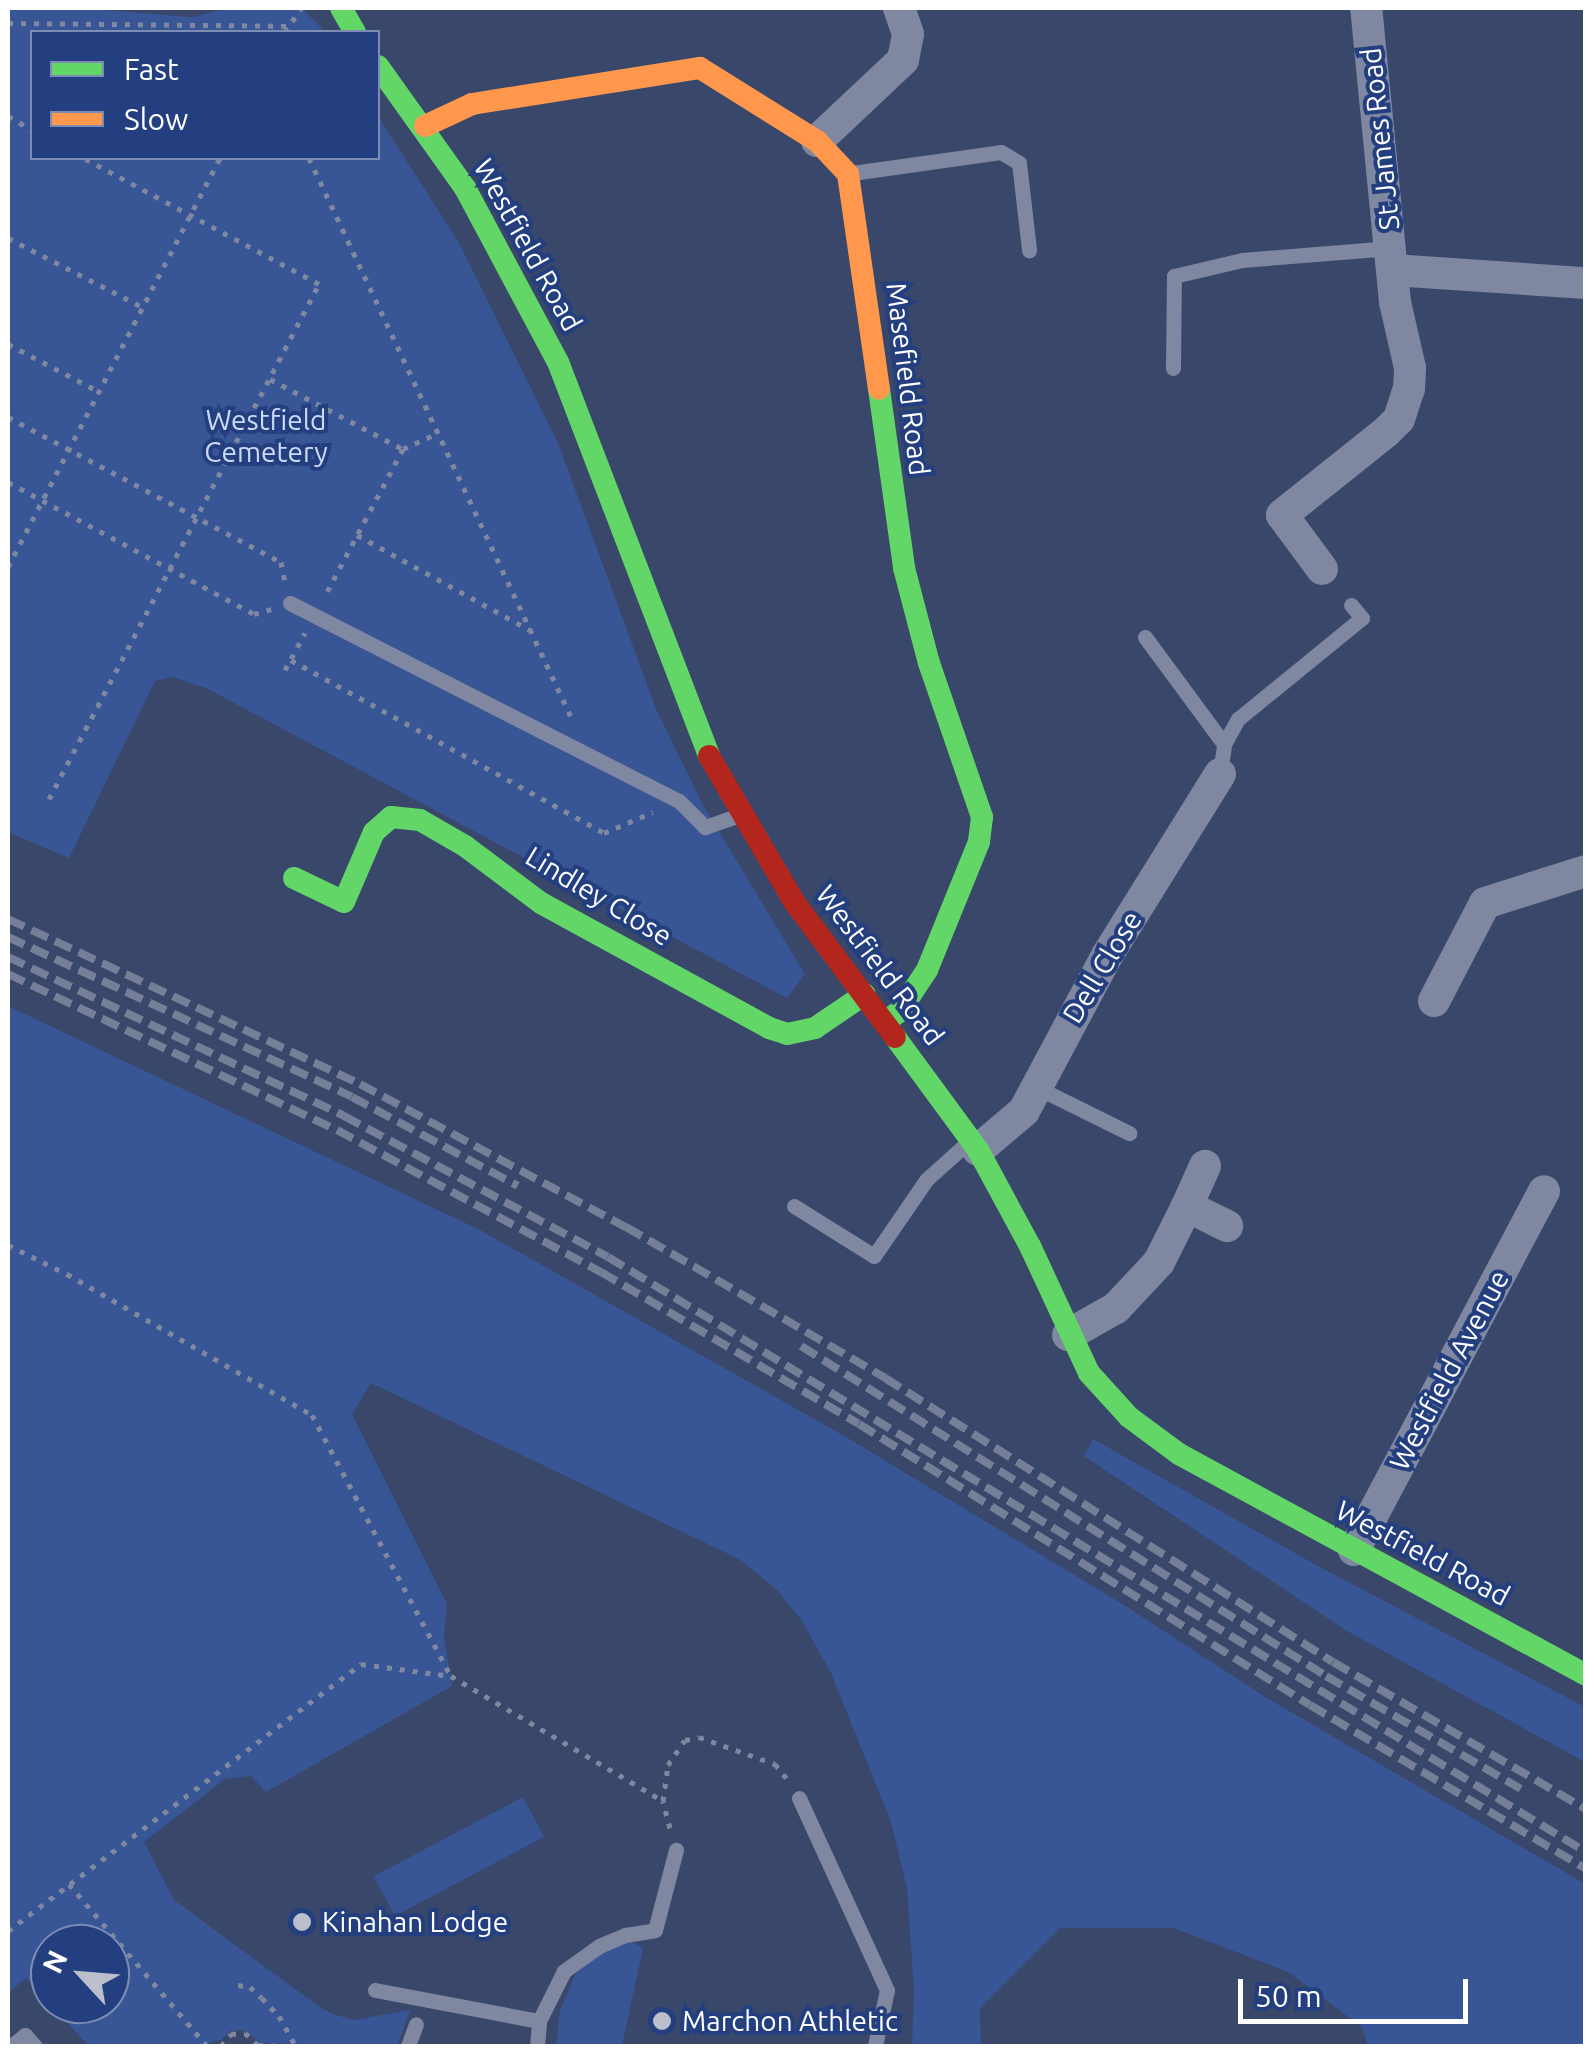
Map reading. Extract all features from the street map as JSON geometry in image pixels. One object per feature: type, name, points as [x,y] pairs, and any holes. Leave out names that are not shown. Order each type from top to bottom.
[{"type":"street","points":[[341,8],[354,30]]},
{"type":"street","points":[[817,141],[903,60],[908,34],[899,8]]},
{"type":"street","name":"St James Road","points":[[1322,569],[1282,514],[1399,419],[1410,389],[1410,368],[1395,302],[1366,8]]},
{"type":"street","points":[[425,126],[472,104],[690,67],[708,72],[817,141],[848,174]]},
{"type":"street","name":"Westfield Road","points":[[380,69],[425,126],[524,292],[558,362],[703,746],[794,902],[886,1021],[974,1145],[1030,1246],[1068,1335],[1107,1396],[1154,1436],[1232,1485],[1586,1674]]},
{"type":"street","name":"Masefield Road","points":[[848,174],[904,568],[929,663],[982,817],[978,842],[927,970],[900,1011],[886,1021]]},
{"type":"street","points":[[1392,259],[1586,282]]},
{"type":"street","name":"Dell Close","points":[[974,1145],[1004,1132],[1038,1088],[1057,1042],[1222,759]]},
{"type":"street","name":"Lindley Close","points":[[294,878],[344,902],[374,832],[391,816],[404,816],[420,820],[465,846],[541,903],[769,1028],[787,1034],[815,1028],[865,994]]},
{"type":"street","points":[[1434,1000],[1484,904],[1586,871]]},
{"type":"street","points":[[1068,1335],[1116,1308],[1159,1262],[1206,1166]]},
{"type":"street","name":"Westfield Avenue","points":[[1354,1550],[1544,1190]]},
{"type":"street","points":[[1187,1206],[1227,1226]]},
{"type":"lane","points":[[848,174],[1002,152],[1019,163],[1029,250]]},
{"type":"lane","points":[[1173,368],[1174,276],[1242,260],[1392,259]]},
{"type":"lane","points":[[290,603],[679,802],[705,828],[743,814]]},
{"type":"lane","points":[[1222,759],[1238,719],[1362,618],[1351,605]]},
{"type":"lane","points":[[1145,637],[1222,759]]},
{"type":"lane","points":[[1038,1088],[1130,1133]]},
{"type":"lane","points":[[794,1206],[874,1256],[927,1179],[974,1145]]},
{"type":"lane","points":[[799,1798],[887,1990],[876,2046]]},
{"type":"lane","points":[[538,2046],[540,2021],[564,1971],[599,1946],[625,1935],[655,1930],[676,1850]]},
{"type":"lane","points":[[375,1990],[540,2021]]},
{"type":"lane","points":[[408,2046],[416,2024]]},
{"type":"lane","points":[[11,2046],[25,2035],[35,2046]]},
{"type":"path","points":[[8,23],[287,29],[300,8]]},
{"type":"path","points":[[120,30],[123,25]]},
{"type":"path","points":[[49,799],[319,284],[88,160]]},
{"type":"path","points":[[8,567],[219,160]]},
{"type":"path","points":[[310,160],[590,756]]},
{"type":"path","points":[[8,238],[142,307]]},
{"type":"path","points":[[8,344],[98,391]]},
{"type":"path","points":[[270,378],[402,449]]},
{"type":"path","points":[[8,416],[281,562]]},
{"type":"path","points":[[285,670],[402,449],[438,433]]},
{"type":"path","points":[[8,482],[254,614]]},
{"type":"path","points":[[358,535],[530,630]]},
{"type":"path","points":[[291,660],[604,833],[679,802]]},
{"type":"path","points":[[8,1246],[67,1274],[312,1414],[451,1676]]},
{"type":"path","points":[[8,1931],[361,1664],[451,1676],[663,1801]]},
{"type":"path","points":[[676,1850],[663,1801],[668,1765],[685,1740],[699,1738],[776,1764],[799,1798]]},
{"type":"path","points":[[68,1884],[204,2046],[220,2046],[231,2034],[245,2033],[258,2046],[295,2046]]},
{"type":"path","points":[[238,1985],[250,1987],[271,2007],[295,2046]]},
{"type":"green space","name":"Westfield Cemetery","points":[[8,8],[79,8],[192,17],[228,8],[301,8],[322,30],[30,30],[30,160],[380,160],[380,119],[459,243],[558,443],[656,709],[703,805],[805,974],[787,998],[206,688],[173,677],[155,681],[69,858],[8,832]]},
{"type":"green space","points":[[8,1006],[480,1230],[846,1437],[1124,1605],[1267,1698],[1585,1884],[1585,2046],[1368,2046],[1362,2027],[1288,1972],[1174,1928],[1060,1928],[980,2008],[981,2046],[912,2046],[914,1990],[907,1888],[891,1822],[831,1673],[802,1621],[778,1591],[741,1560],[371,1383],[352,1414],[447,1604],[444,1637],[452,1686],[266,1792],[251,1776],[225,1779],[144,1842],[174,1900],[314,2003],[332,2014],[355,2020],[410,2010],[397,2046],[260,2043],[245,2030],[230,2031],[221,2040],[193,2046],[89,2046],[69,2024],[130,2024],[130,1924],[30,1924],[30,1982],[26,1978],[8,1993]]},
{"type":"green space","points":[[1093,1439],[1318,1566],[1585,1707],[1585,1762],[1347,1631],[1084,1456]]},
{"type":"green space","points":[[523,1797],[544,1837],[395,1916],[374,1876]]},
{"type":"green space","points":[[630,1941],[643,1948],[622,2046],[556,2046],[560,2010],[576,1973],[596,1954]]},
{"type":"railway","points":[[8,919],[360,1084],[626,1227],[885,1378],[1333,1662],[1586,1809]]},
{"type":"railway","points":[[8,937],[352,1097],[518,1186]]},
{"type":"railway","points":[[8,957],[344,1116],[608,1257],[1586,1852]]},
{"type":"railway","points":[[8,974],[337,1130],[601,1272],[859,1424],[1310,1705],[1586,1869]]},
{"type":"railway","points":[[801,1346],[1326,1676],[1521,1789]]},
{"type":"traffic: fast","points":[[341,8],[354,30]]},
{"type":"traffic: fast","points":[[380,69],[465,188],[558,362],[709,756]]},
{"type":"traffic: fast","points":[[879,389],[904,568],[929,663],[982,817],[979,842],[927,970],[900,1011],[886,1021]]},
{"type":"traffic: fast","points":[[294,878],[344,902],[374,832],[391,817],[420,820],[465,846],[541,903],[769,1028],[787,1034],[815,1028],[865,994]]},
{"type":"traffic: fast","points":[[895,1037],[978,1150],[1030,1246],[1089,1373],[1129,1417],[1179,1454],[1586,1675]]},
{"type":"traffic: slow","points":[[425,126],[472,104],[700,68],[817,141],[848,174],[879,389]]},
{"type":"traffic: jam","points":[[709,756],[795,903],[895,1037]]},
{"type":"place","name":"Kinahan Lodge","points":[[302,1922]]},
{"type":"place","name":"Marchon Athletic","points":[[662,2021]]}]
